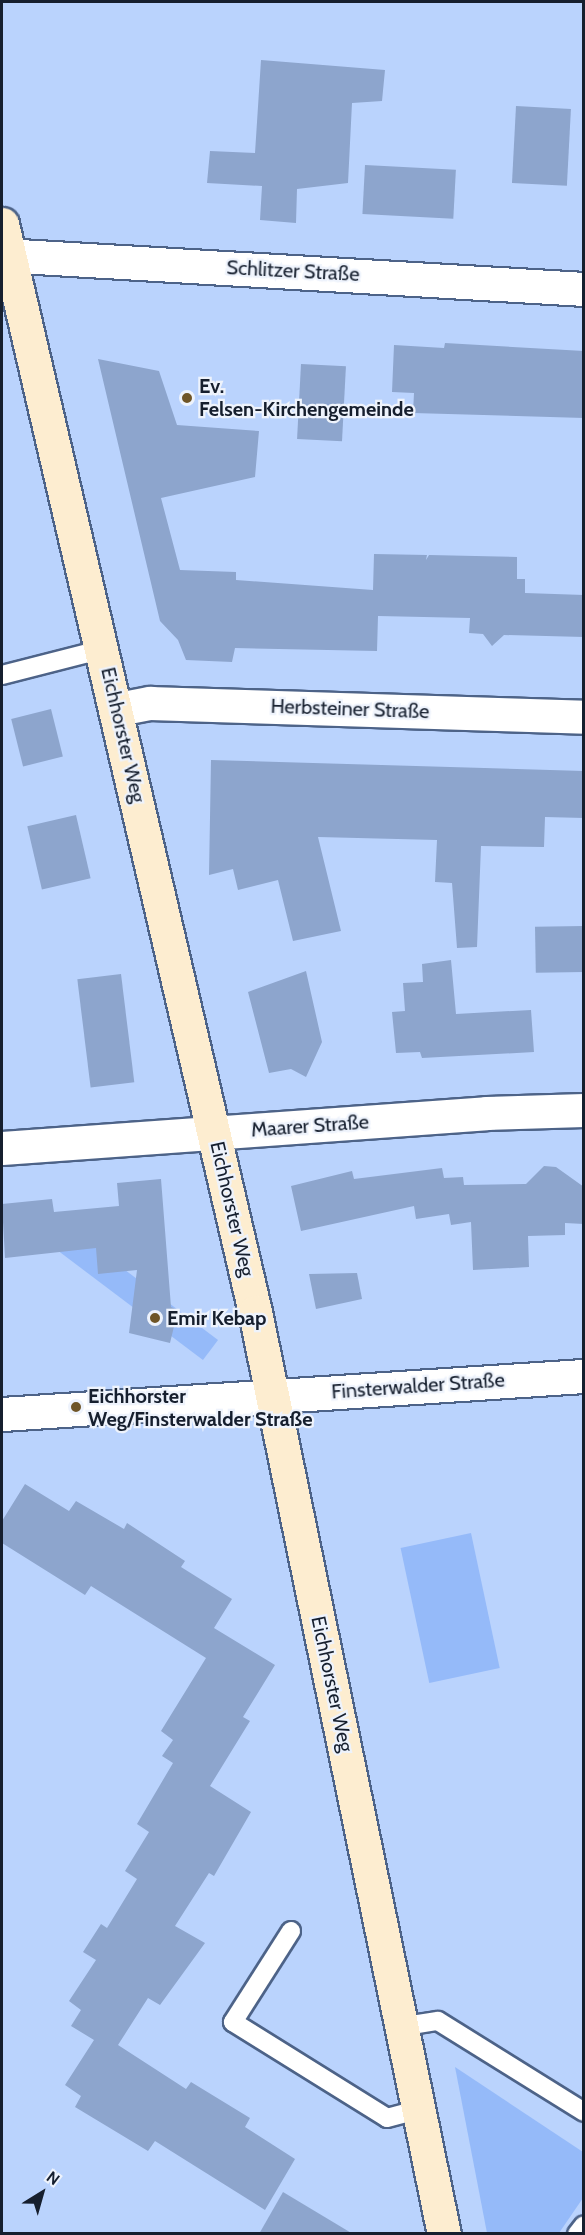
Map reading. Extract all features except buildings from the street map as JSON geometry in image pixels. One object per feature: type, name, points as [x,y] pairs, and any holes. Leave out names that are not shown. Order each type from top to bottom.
[{"type":"main road","name":"Eichhorster Weg","points":[[4,245],[104,649],[215,1134],[405,2026],[444,2234]]},
{"type":"street","name":"Schlitzer Straße","points":[[4,245],[584,289]]},
{"type":"street","name":"Herbsteiner Straße","points":[[118,709],[150,703],[584,717]]},
{"type":"street","name":"Maarer Straße","points":[[2,1148],[584,1110]]},
{"type":"street","name":"Finsterwalder Straße","points":[[2,1414],[584,1376]]},
{"type":"lane","points":[[2,675],[104,649]]},
{"type":"lane","points":[[291,1931],[233,2022],[387,2118],[421,2109]]},
{"type":"lane","points":[[405,2026],[438,2022],[584,2112]]},
{"type":"lane","points":[[577,2234],[584,2225]]},
{"type":"shaded area","points":[[45,1209],[218,1340],[203,1360],[30,1229]]},
{"type":"shaded area","points":[[471,1533],[500,1668],[429,1683],[401,1548]]},
{"type":"shaded area","points":[[455,2067],[583,2152],[583,2198],[559,2233],[487,2233]]},
{"type":"place","name":"Ev. Felsen-Kirchengemeinde","points":[[187,398]]},
{"type":"place","name":"Emir Kebap","points":[[155,1318]]},
{"type":"place","name":"Eichhorster Weg/Finsterwalder Straße","points":[[76,1407]]}]
